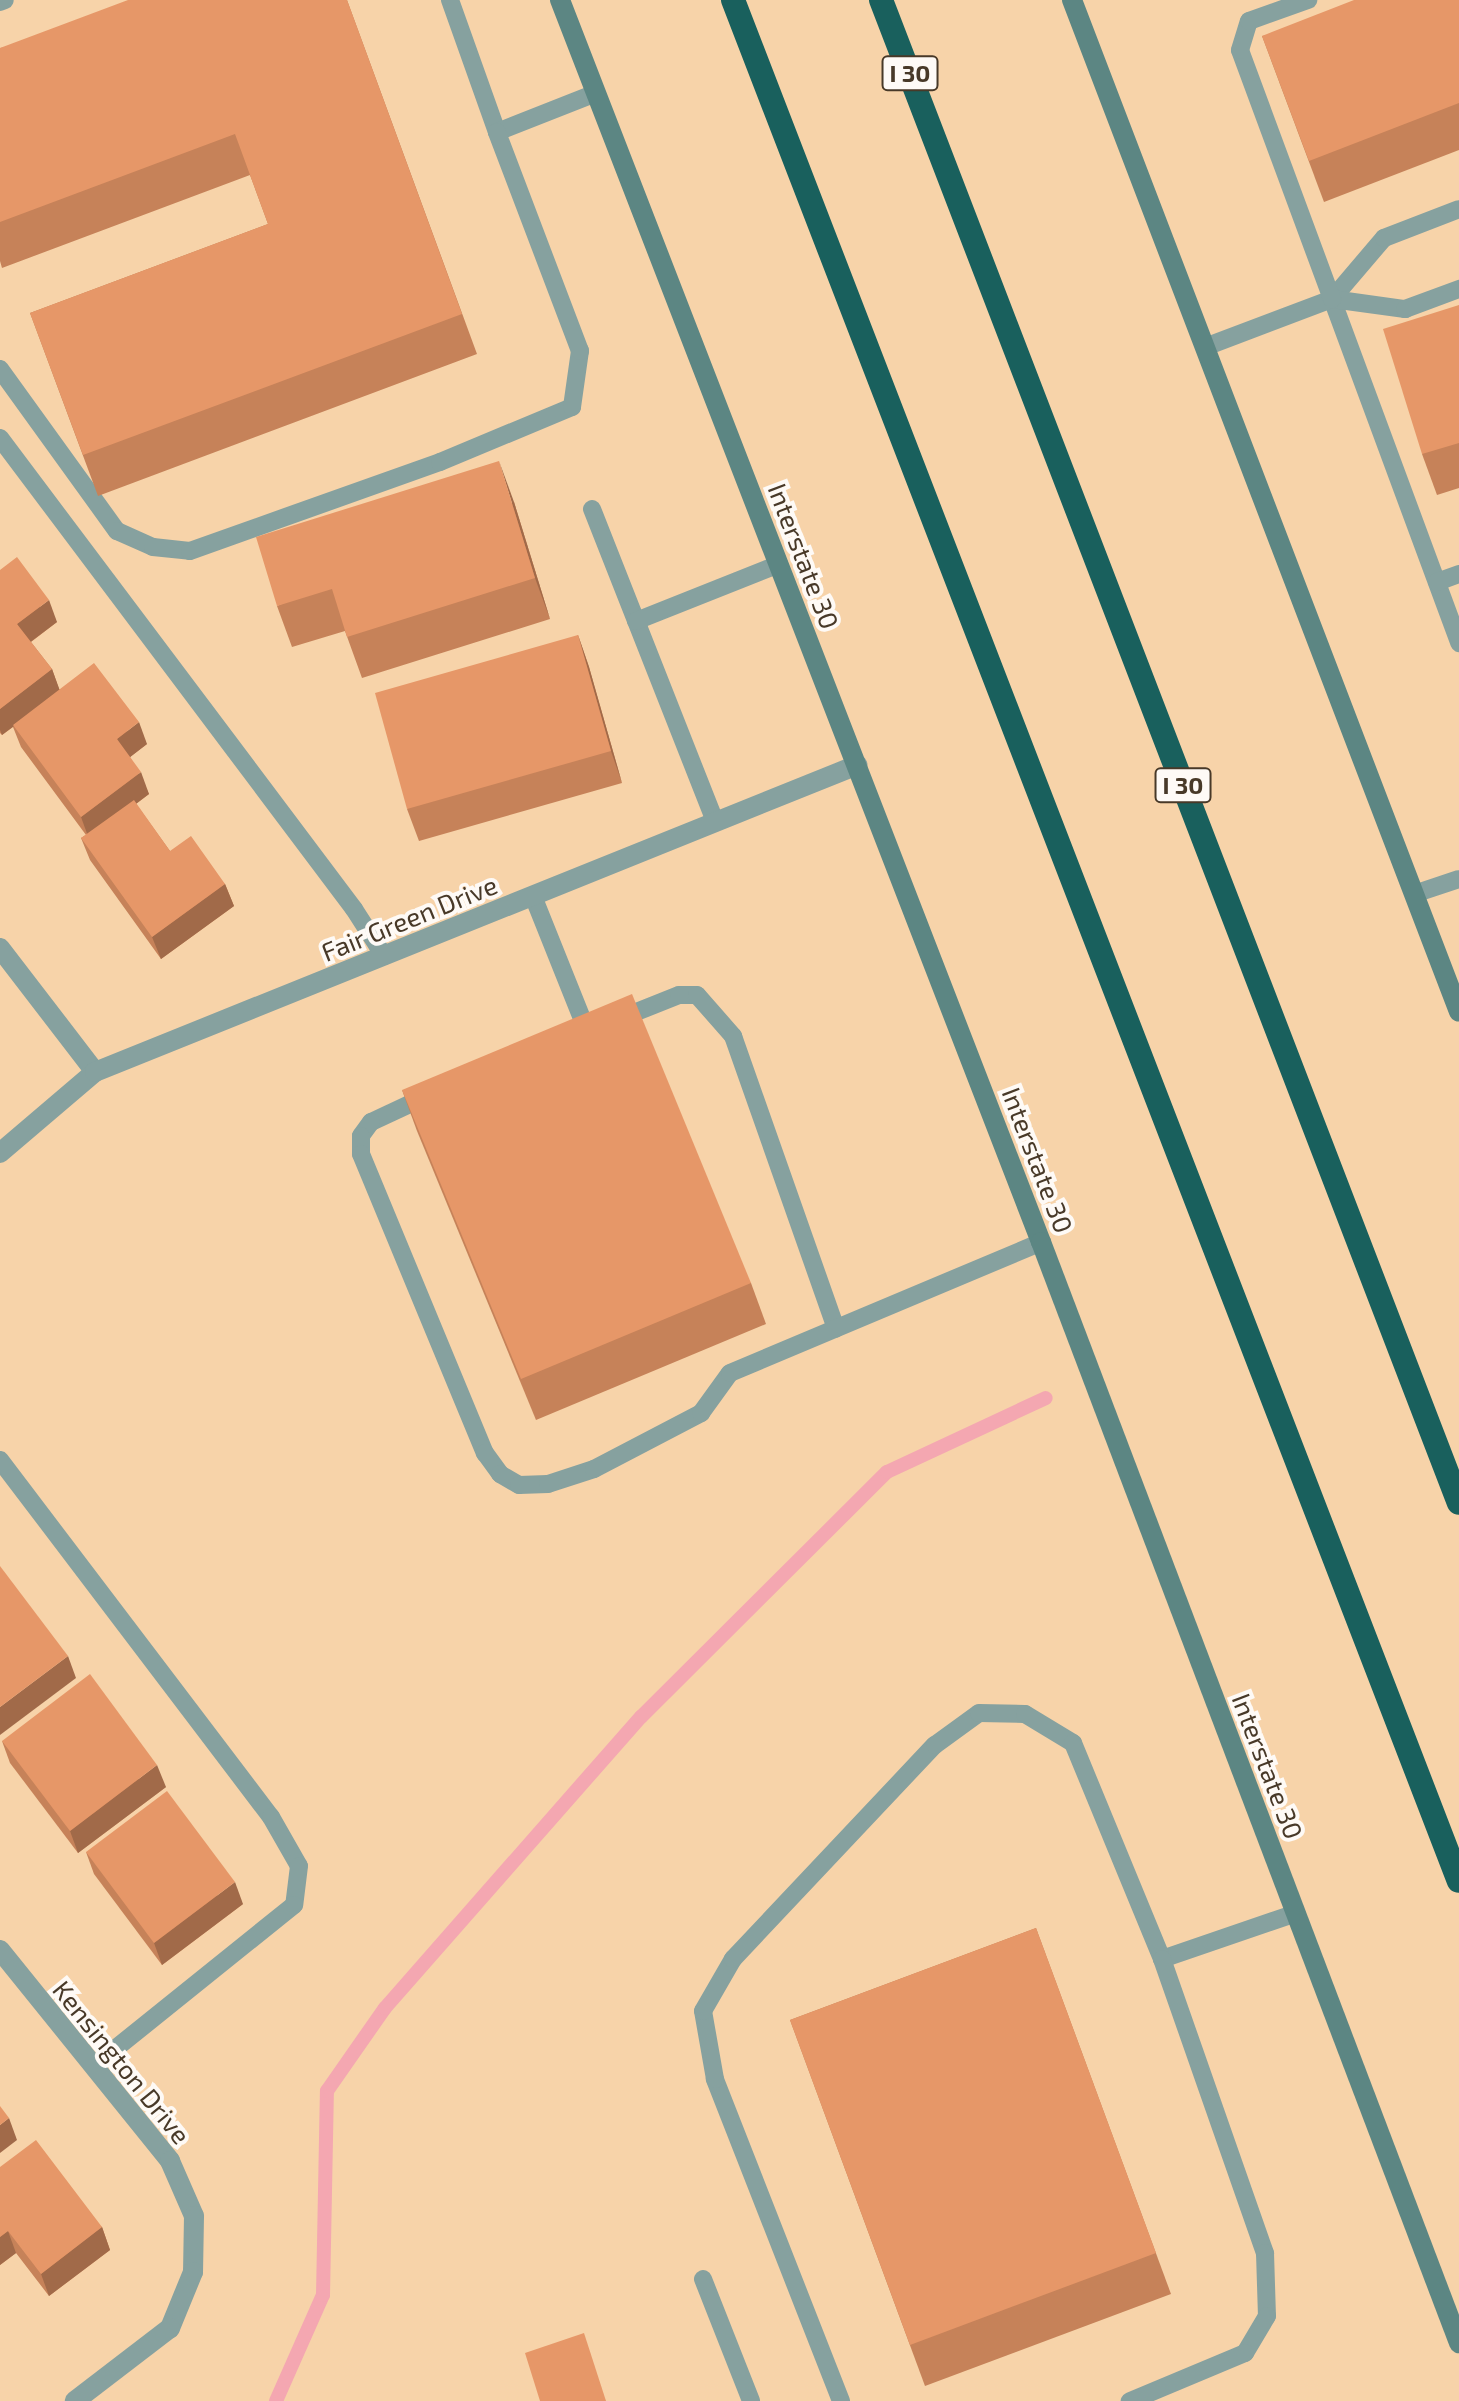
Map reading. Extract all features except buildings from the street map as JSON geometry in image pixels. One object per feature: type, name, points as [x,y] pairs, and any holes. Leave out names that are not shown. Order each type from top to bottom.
[{"type":"highway","points":[[730,0],[1459,1881]]},
{"type":"highway","name":"I 30","points":[[881,0],[1459,1503]]},
{"type":"highway","points":[[899,0],[938,147]]},
{"type":"main road","name":"Interstate 30","points":[[560,0],[1041,1242],[1459,2343]]},
{"type":"main road","points":[[1072,0],[1459,1012]]},
{"type":"street","name":"Fair Green Drive","points":[[0,1153],[95,1072],[857,765]]},
{"type":"street","points":[[0,948],[95,1072]]},
{"type":"street","name":"Kensington Drive","points":[[0,1950],[170,2161],[194,2216],[193,2272],[170,2328],[75,2401]]},
{"type":"lane","points":[[0,369],[117,531],[153,547],[190,551],[440,462],[572,407],[580,351],[450,0]]},
{"type":"lane","points":[[1308,0],[1249,21],[1240,50],[1459,643]]},
{"type":"lane","points":[[497,132],[596,93]]},
{"type":"lane","points":[[1332,299],[1384,238],[1459,209]]},
{"type":"lane","points":[[1205,347],[1332,299],[1405,309],[1459,289]]},
{"type":"lane","points":[[0,438],[354,909],[384,956]]},
{"type":"lane","points":[[592,509],[715,822]]},
{"type":"lane","points":[[636,621],[779,564]]},
{"type":"lane","points":[[1437,582],[1459,574]]},
{"type":"lane","points":[[1414,894],[1459,879]]},
{"type":"lane","points":[[533,896],[580,1034],[679,995],[697,995],[733,1036],[836,1328]]},
{"type":"lane","points":[[444,1089],[371,1122],[361,1136],[361,1154],[485,1453],[500,1474],[519,1485],[548,1484],[594,1469],[701,1413],[730,1373],[1041,1242]]},
{"type":"lane","points":[[0,1460],[271,1817],[299,1866],[294,1905],[94,2066]]},
{"type":"lane","points":[[841,2401],[715,2079],[703,2011],[733,1959],[935,1745],[979,1713],[1025,1714],[1073,1743],[1162,1959],[1265,2253],[1267,2316],[1245,2353],[1130,2401]]},
{"type":"lane","points":[[1162,1959],[1296,1913]]},
{"type":"lane","points":[[703,2279],[751,2401]]},
{"type":"waterway","points":[[276,2401],[323,2295],[327,2091],[385,2008],[641,1717],[887,1472],[1046,1398]]}]
